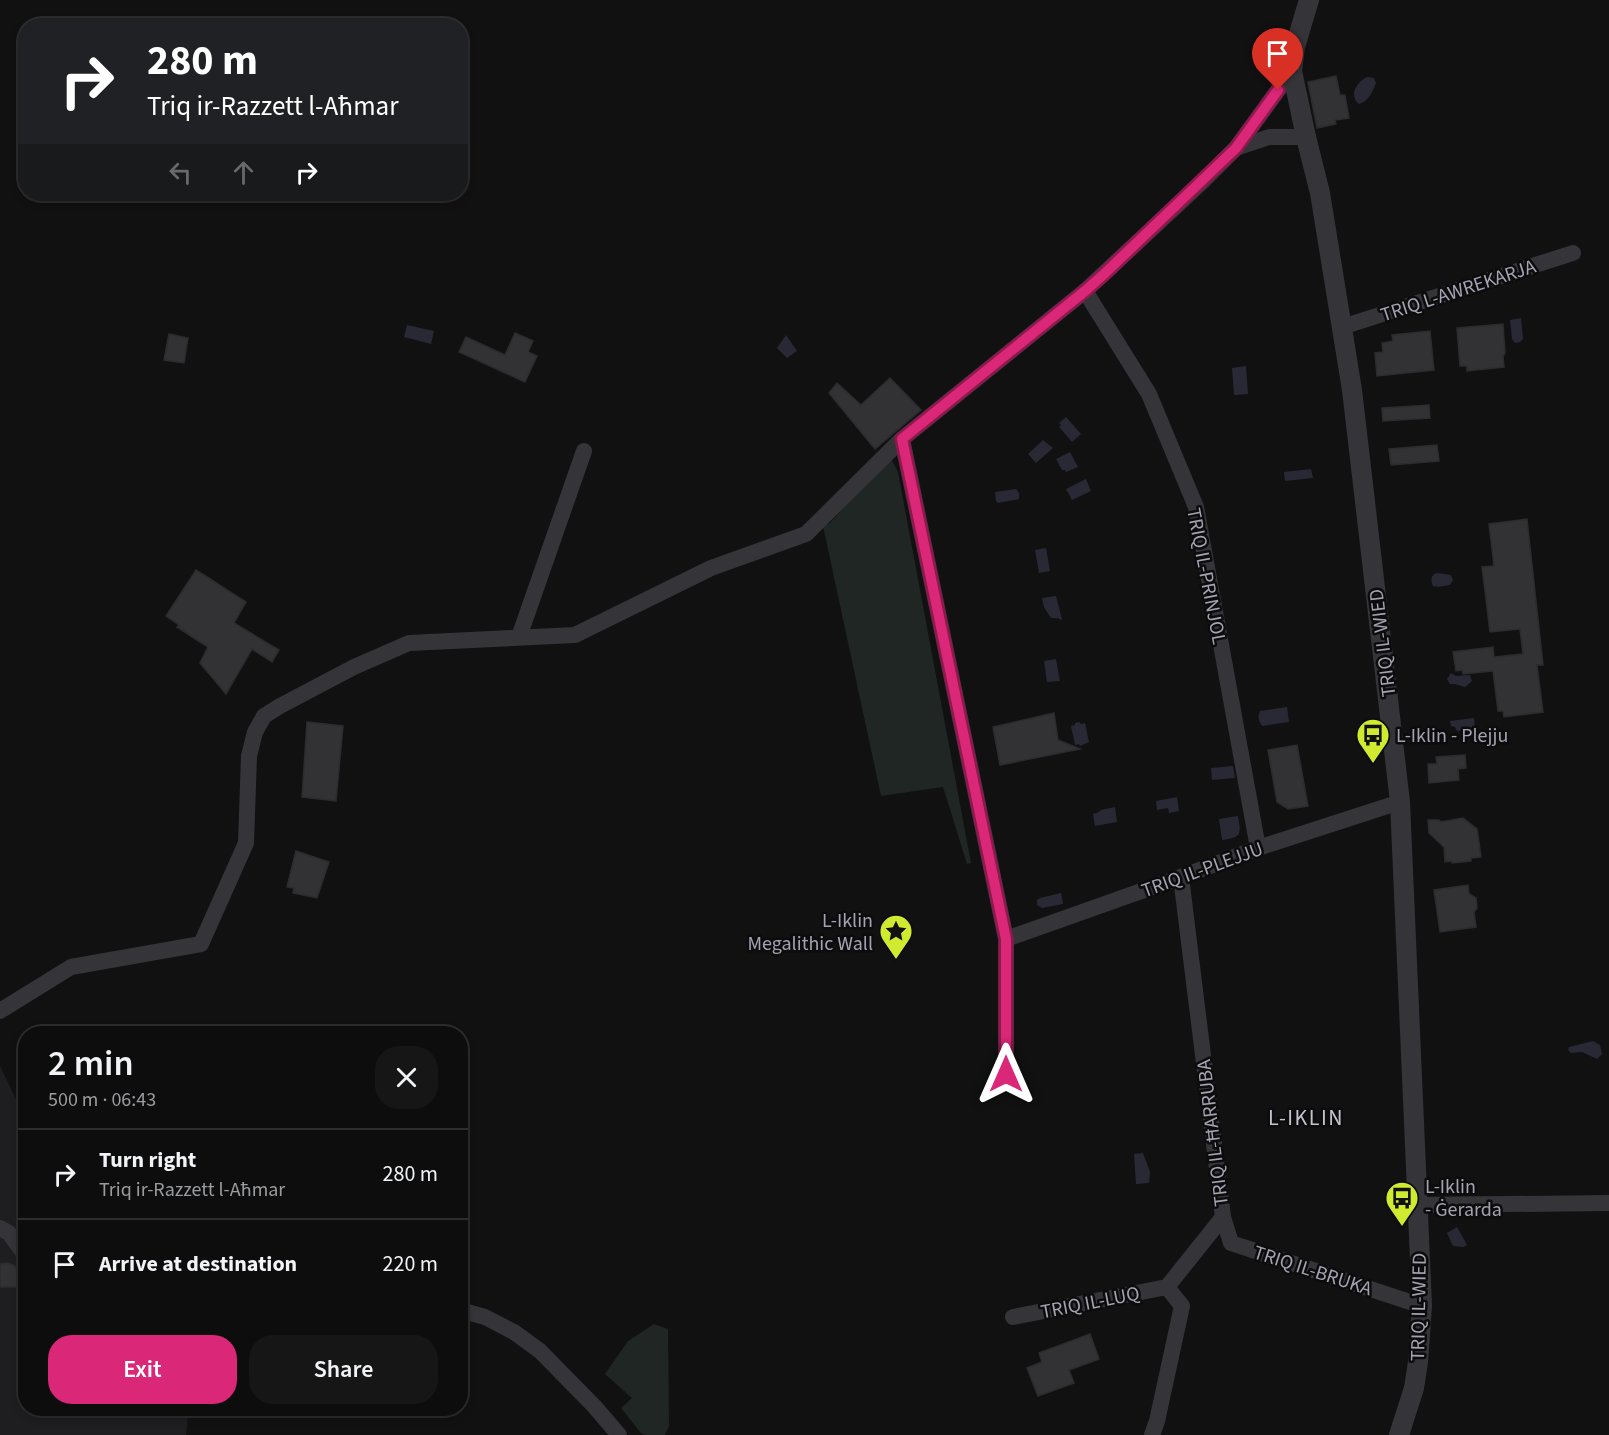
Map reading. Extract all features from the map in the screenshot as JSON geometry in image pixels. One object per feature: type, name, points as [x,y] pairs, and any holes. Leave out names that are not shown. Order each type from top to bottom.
[{"type":"street","name":"TRIQ IL-WIED","points":[[1309,0],[1294,47],[1293,71],[1320,193],[1352,390],[1400,802],[1422,1306],[1416,1379],[1399,1435]]},
{"type":"street","points":[[0,1011],[71,967],[201,944],[246,843],[249,756],[255,732],[264,716],[280,706],[354,667],[409,643],[575,635],[711,568],[806,534],[902,439],[1085,291],[1236,148],[1293,71]]},
{"type":"street","points":[[1236,148],[1269,136],[1306,137]]},
{"type":"street","name":"TRIQ L-AWREKARJA","points":[[1342,327],[1573,253]]},
{"type":"street","name":"TRIQ IL-PRINJOL","points":[[1085,291],[1149,394],[1196,507],[1258,848]]},
{"type":"street","points":[[902,439],[1006,939],[1006,1074]]},
{"type":"street","points":[[519,637],[584,451]]},
{"type":"street","name":"TRIQ IL-PLEJJU","points":[[1006,939],[1258,848],[1400,802]]},
{"type":"street","name":"TRIQ IL-ĦARRUBA","points":[[1167,1287],[1222,1217],[1182,877]]},
{"type":"street","points":[[1417,1205],[1609,1203]]},
{"type":"street","name":"TRIQ IL-BRUKA","points":[[1222,1217],[1231,1243],[1422,1306]]},
{"type":"street","points":[[0,1228],[9,1233],[18,1245]]},
{"type":"street","points":[[1152,1435],[1182,1306],[1167,1287]]},
{"type":"street","name":"TRIQ IL-LUQ","points":[[1013,1317],[1167,1287]]},
{"type":"street","points":[[468,1312],[485,1317],[514,1332],[540,1352],[594,1406],[619,1435]]},
{"type":"shaded area","points":[[890,457],[898,472],[971,863],[967,864],[943,787],[881,796],[823,526],[830,523]]},
{"type":"shaded area","points":[[0,1066],[18,1103],[18,1225],[6,1241],[18,1254],[18,1416],[188,1416],[186,1435],[0,1435]]},
{"type":"shaded area","points":[[654,1324],[668,1329],[669,1426],[665,1435],[641,1433],[621,1408],[632,1398],[605,1374],[628,1341]]},
{"type":"water","points":[[1367,77],[1374,78],[1376,83],[1368,99],[1359,104],[1354,97],[1355,89]]},
{"type":"water","points":[[1521,318],[1523,339],[1515,343],[1512,339],[1510,320]]},
{"type":"water","points":[[407,325],[434,331],[431,344],[404,337]]},
{"type":"water","points":[[786,335],[797,351],[787,358],[777,348]]},
{"type":"water","points":[[1246,366],[1248,394],[1234,395],[1232,368]]},
{"type":"water","points":[[1066,417],[1081,434],[1072,442],[1059,427],[1061,425],[1059,423]]},
{"type":"water","points":[[1043,440],[1053,448],[1036,463],[1028,454]]},
{"type":"water","points":[[1070,452],[1078,467],[1066,472],[1062,470],[1056,459]]},
{"type":"water","points":[[1311,469],[1313,478],[1285,481],[1284,472]]},
{"type":"water","points":[[1086,479],[1091,491],[1072,500],[1066,489]]},
{"type":"water","points":[[1016,489],[1019,499],[998,503],[996,501],[995,492]]},
{"type":"water","points":[[1046,548],[1050,571],[1039,573],[1035,550]]},
{"type":"water","points":[[1437,573],[1451,575],[1453,580],[1450,585],[1433,586],[1432,578]]},
{"type":"water","points":[[1056,596],[1062,620],[1051,618],[1044,607],[1042,598]]},
{"type":"water","points":[[1056,659],[1060,681],[1047,682],[1044,661]]},
{"type":"water","points":[[1451,673],[1456,676],[1470,675],[1472,681],[1465,687],[1450,684],[1447,679]]},
{"type":"water","points":[[1287,707],[1289,722],[1262,726],[1259,719],[1260,711]]},
{"type":"water","points":[[1474,718],[1475,729],[1457,731],[1451,726],[1450,721]]},
{"type":"water","points":[[1079,722],[1085,723],[1089,742],[1080,746],[1075,745],[1071,726]]},
{"type":"water","points":[[1233,766],[1235,778],[1212,780],[1211,768]]},
{"type":"water","points":[[1177,797],[1179,811],[1169,813],[1168,808],[1157,810],[1156,801]]},
{"type":"water","points":[[1115,807],[1117,822],[1095,826],[1093,814]]},
{"type":"water","points":[[1238,816],[1239,834],[1222,840],[1219,819]]},
{"type":"water","points":[[1061,893],[1063,904],[1042,908],[1037,905],[1037,900],[1040,898]]},
{"type":"water","points":[[1593,1041],[1600,1045],[1602,1054],[1597,1059],[1582,1052],[1571,1053],[1568,1050],[1569,1047]]},
{"type":"water","points":[[1143,1153],[1150,1172],[1149,1183],[1136,1184],[1134,1154]]},
{"type":"water","points":[[1457,1227],[1467,1245],[1463,1247],[1453,1246],[1447,1233]]},
{"type":"building","points":[[1336,76],[1340,95],[1345,95],[1349,118],[1335,120],[1336,124],[1317,128],[1308,82]]},
{"type":"building","points":[[1503,324],[1504,367],[1467,371],[1467,366],[1460,366],[1457,328]]},
{"type":"building","points":[[1430,331],[1434,370],[1377,376],[1375,353],[1383,352],[1382,343],[1393,341],[1392,335]]},
{"type":"building","points":[[515,333],[533,341],[528,352],[537,356],[525,382],[459,352],[466,337],[505,355]]},
{"type":"building","points":[[169,334],[188,338],[184,363],[164,360]]},
{"type":"building","points":[[890,378],[921,410],[875,449],[829,393],[837,383],[861,405]]},
{"type":"building","points":[[1429,405],[1430,418],[1383,421],[1382,408]]},
{"type":"building","points":[[1437,445],[1439,461],[1391,465],[1389,449]]},
{"type":"building","points":[[1527,519],[1543,665],[1537,665],[1543,712],[1504,717],[1503,711],[1498,711],[1493,671],[1463,674],[1462,670],[1456,671],[1453,652],[1493,647],[1494,657],[1523,654],[1520,629],[1490,632],[1482,567],[1494,566],[1489,524]]},
{"type":"building","points":[[196,570],[246,602],[234,623],[279,650],[272,662],[252,649],[226,694],[200,663],[208,647],[177,627],[179,625],[166,616]]},
{"type":"building","points":[[1054,713],[1058,740],[1080,749],[1000,765],[993,727]]},
{"type":"building","points":[[307,722],[343,726],[336,801],[302,797]]},
{"type":"building","points":[[1297,745],[1308,806],[1288,809],[1277,802],[1268,750]]},
{"type":"building","points":[[1465,755],[1466,768],[1458,769],[1459,780],[1429,783],[1428,764],[1437,764],[1436,757]]},
{"type":"building","points":[[1463,818],[1477,829],[1481,857],[1471,858],[1471,861],[1445,862],[1444,847],[1429,833],[1428,820],[1441,822]]},
{"type":"building","points":[[296,851],[329,862],[317,898],[293,893],[294,888],[287,887]]},
{"type":"building","points":[[1468,885],[1469,894],[1476,898],[1477,908],[1474,912],[1476,927],[1440,932],[1434,890]]},
{"type":"building","points":[[8,1263],[18,1269],[18,1287],[0,1287],[0,1264]]},
{"type":"building","points":[[1090,1334],[1099,1359],[1069,1370],[1074,1383],[1038,1396],[1027,1368],[1042,1362],[1039,1353]]},
{"type":"place","name":"L-Iklin - Plejju","points":[[1373,764]]},
{"type":"place","name":"L-Iklin Megalithic Wall","points":[[896,960]]},
{"type":"place","name":"L-Iklin - Ġerarda","points":[[1402,1227]]},
{"type":"district","name":"L-IKLIN","points":[[1306,1117]]},
{"type":"route","points":[[1006,1074],[1006,939],[902,439],[1102,276],[1236,148],[1278,90]]}]
